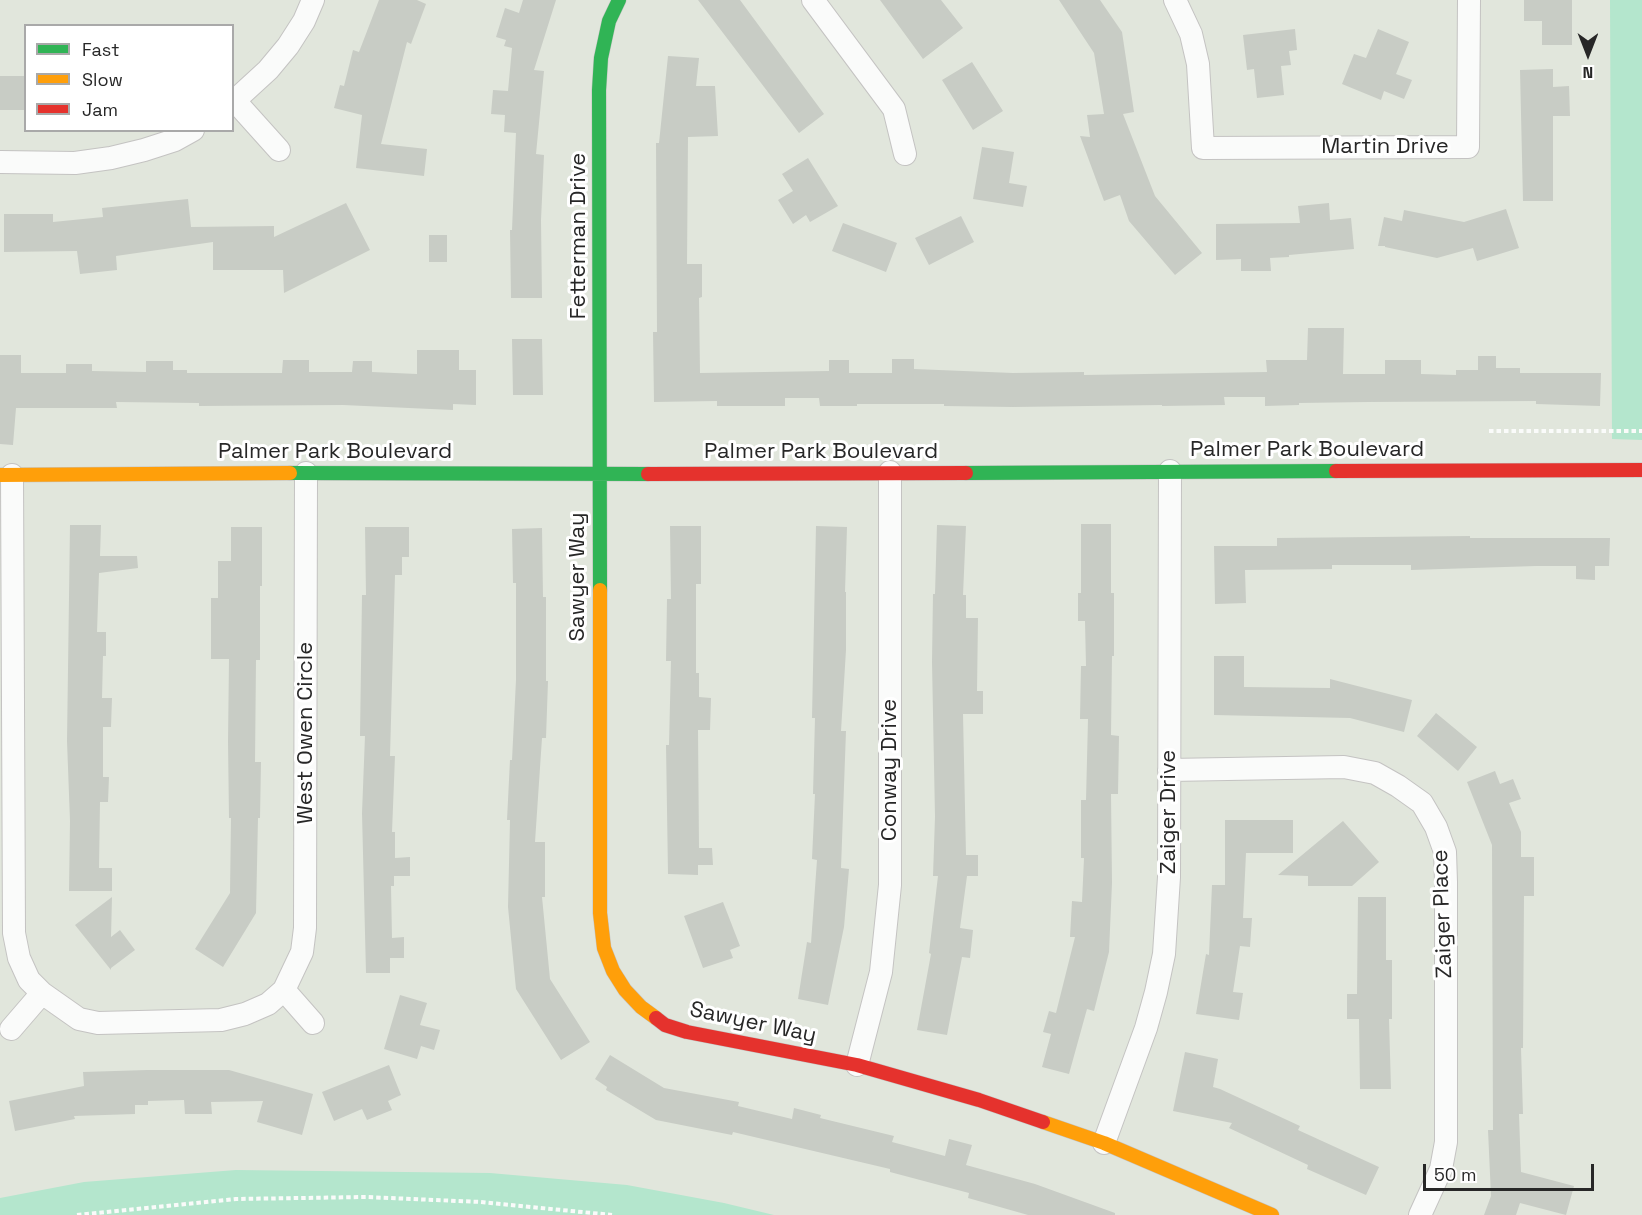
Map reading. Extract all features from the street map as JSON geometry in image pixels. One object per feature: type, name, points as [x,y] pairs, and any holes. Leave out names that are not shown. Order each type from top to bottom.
[{"type":"street","points":[[279,150],[234,102],[268,70],[288,46],[304,21],[313,0]]},
{"type":"street","name":"Fetterman Drive","points":[[599,474],[599,90],[601,58],[609,21],[619,0]]},
{"type":"street","points":[[813,0],[894,109],[905,154]]},
{"type":"street","name":"Martin Drive","points":[[1175,0],[1191,34],[1198,64],[1203,148],[1468,147],[1469,0]]},
{"type":"street","points":[[0,162],[75,163],[111,158],[154,147],[189,132]]},
{"type":"street","name":"Palmer Park Boulevard","points":[[6,475],[1642,470]]},
{"type":"street","name":"Zaiger Drive","points":[[1104,1143],[1146,1028],[1164,954],[1169,877],[1170,471]]},
{"type":"street","name":"Conway Drive","points":[[857,1065],[881,972],[890,885],[890,472]]},
{"type":"street","name":"West Owen Circle","points":[[6,475],[14,933],[19,958],[29,980],[42,993],[79,1018],[98,1023],[221,1020],[244,1014],[268,1004],[284,990],[302,952],[305,928],[306,473]]},
{"type":"street","name":"Sawyer Way","points":[[599,474],[600,913],[604,948],[613,971],[625,990],[641,1007],[665,1025],[687,1032],[857,1065],[979,1100],[1104,1143],[1272,1215]]},
{"type":"street","name":"Zaiger Place","points":[[1169,770],[1344,767],[1375,773],[1422,803],[1437,827],[1444,852],[1446,882],[1446,1142],[1441,1168],[1420,1215]]},
{"type":"street","points":[[284,990],[313,1023]]},
{"type":"street","points":[[11,1029],[42,993]]},
{"type":"path","points":[[1489,431],[1642,431]]},
{"type":"path","points":[[77,1215],[226,1200],[366,1197],[481,1202],[612,1215]]},
{"type":"green space","points":[[1610,0],[1642,0],[1642,440],[1612,439]]},
{"type":"green space","points":[[236,1170],[490,1173],[627,1185],[774,1215],[0,1215],[0,1198],[84,1182]]},
{"type":"building","points":[[379,0],[417,0],[426,4],[411,44],[407,42],[381,144],[427,149],[424,176],[356,168],[362,115],[334,108],[340,85],[344,86],[353,50],[359,52]]},
{"type":"building","points":[[523,0],[556,0],[534,70],[544,71],[536,154],[544,155],[541,220],[542,298],[511,298],[510,230],[512,230],[516,133],[504,132],[505,115],[491,114],[493,90],[508,91],[512,48],[504,46],[506,40],[496,37],[505,8],[519,13]]},
{"type":"building","points":[[698,0],[740,0],[824,114],[799,133]]},
{"type":"building","points":[[880,0],[941,0],[963,28],[923,59]]},
{"type":"building","points":[[1059,0],[1100,0],[1122,32],[1134,112],[1123,114],[1155,196],[1202,253],[1175,275],[1129,221],[1120,195],[1104,201],[1080,136],[1090,137],[1087,115],[1104,114],[1094,53]]},
{"type":"building","points":[[1524,0],[1572,0],[1572,45],[1542,45],[1542,21],[1524,21]]},
{"type":"building","points":[[1295,29],[1297,50],[1289,51],[1291,65],[1281,66],[1284,95],[1257,98],[1254,69],[1247,70],[1243,35]]},
{"type":"building","points":[[1378,29],[1409,42],[1396,74],[1412,80],[1404,99],[1384,91],[1381,100],[1342,84],[1354,54],[1366,58]]},
{"type":"building","points":[[668,56],[699,58],[696,86],[715,86],[718,136],[688,137],[687,264],[702,264],[702,297],[699,298],[700,373],[829,371],[829,360],[849,360],[849,373],[892,373],[892,359],[914,359],[914,369],[1013,373],[1084,372],[1084,375],[1267,372],[1266,360],[1307,360],[1308,328],[1344,328],[1343,374],[1385,374],[1385,360],[1421,360],[1421,374],[1456,375],[1456,370],[1478,370],[1478,356],[1496,356],[1496,368],[1520,368],[1520,373],[1601,373],[1600,406],[1536,404],[1536,401],[1299,403],[1299,405],[1265,406],[1265,397],[1224,397],[1225,405],[1162,406],[1013,407],[857,404],[857,406],[820,406],[819,398],[785,398],[785,406],[717,406],[717,401],[654,402],[653,332],[657,332],[656,143],[659,143]]},
{"type":"building","points":[[972,62],[1003,111],[973,130],[942,80]]},
{"type":"building","points":[[1553,69],[1553,87],[1569,86],[1570,116],[1553,116],[1553,201],[1523,201],[1520,70]]},
{"type":"building","points":[[0,76],[24,76],[24,110],[0,110]]},
{"type":"building","points":[[982,147],[1014,152],[1009,183],[1027,186],[1023,207],[973,199]]},
{"type":"building","points":[[808,158],[838,206],[810,222],[806,215],[793,224],[778,200],[793,191],[782,174]]},
{"type":"building","points":[[188,199],[191,227],[274,226],[274,237],[346,203],[370,250],[284,293],[283,270],[213,270],[213,242],[116,256],[117,270],[80,274],[77,251],[4,252],[4,214],[53,214],[53,222],[103,217],[102,208]]},
{"type":"building","points":[[1329,203],[1330,220],[1351,218],[1354,249],[1270,258],[1271,271],[1241,271],[1241,259],[1216,260],[1216,224],[1300,223],[1298,206]]},
{"type":"building","points":[[1506,209],[1519,248],[1477,261],[1473,248],[1437,258],[1378,246],[1384,217],[1402,221],[1404,210],[1464,222]]},
{"type":"building","points":[[961,216],[974,242],[929,265],[915,238]]},
{"type":"building","points":[[843,223],[897,243],[886,272],[832,251]]},
{"type":"building","points":[[429,235],[447,235],[447,262],[429,262]]},
{"type":"building","points":[[512,339],[542,339],[543,395],[513,395]]},
{"type":"building","points":[[417,350],[459,350],[459,370],[476,370],[476,405],[453,404],[453,410],[343,405],[199,406],[199,403],[116,402],[117,408],[16,408],[13,445],[0,444],[0,355],[21,355],[21,373],[66,373],[66,364],[92,364],[92,371],[146,372],[146,361],[173,361],[173,370],[187,370],[187,373],[282,373],[283,360],[309,360],[309,372],[352,372],[353,361],[372,361],[372,372],[417,374]]},
{"type":"building","points":[[1081,524],[1111,524],[1114,656],[1112,656],[1111,735],[1119,736],[1118,794],[1111,794],[1112,883],[1109,952],[1094,1011],[1087,1009],[1069,1074],[1042,1067],[1051,1034],[1043,1032],[1049,1011],[1056,1013],[1075,937],[1070,937],[1072,901],[1082,902],[1084,858],[1081,858],[1081,800],[1086,800],[1088,719],[1080,719],[1081,666],[1086,666],[1085,621],[1078,621],[1078,593],[1081,593]]},
{"type":"building","points":[[70,525],[101,525],[100,556],[137,556],[138,568],[99,573],[97,632],[106,632],[102,698],[112,698],[111,727],[103,727],[103,777],[109,777],[108,802],[100,802],[99,868],[112,868],[112,891],[69,891],[70,821],[67,741]]},
{"type":"building","points":[[937,525],[966,526],[963,595],[966,595],[966,618],[978,618],[977,691],[983,691],[983,714],[963,714],[966,855],[978,855],[978,876],[967,876],[960,928],[973,930],[970,958],[962,957],[947,1035],[917,1030],[931,954],[929,953],[938,876],[933,876],[935,817],[932,662]]},
{"type":"building","points":[[670,526],[701,526],[701,584],[696,584],[696,673],[699,673],[699,697],[711,698],[710,730],[698,730],[699,848],[712,848],[713,865],[698,865],[698,875],[668,874],[666,745],[669,745],[671,661],[666,661],[667,599],[671,599]]},
{"type":"building","points":[[816,526],[847,527],[846,650],[841,731],[846,731],[841,868],[849,869],[844,927],[828,1005],[798,999],[807,942],[811,943],[817,860],[812,859],[815,794],[813,794],[815,718],[812,718]]},
{"type":"building","points":[[231,527],[262,527],[260,660],[256,660],[255,762],[261,762],[260,818],[258,818],[256,913],[223,967],[195,949],[230,893],[229,659],[211,659],[211,598],[218,598],[218,561],[231,561]]},
{"type":"building","points":[[365,527],[409,527],[409,557],[402,557],[402,575],[395,575],[390,756],[395,756],[392,832],[395,832],[395,858],[410,857],[410,876],[394,876],[394,886],[391,886],[392,938],[404,937],[404,958],[390,958],[390,973],[366,973],[362,813],[365,736],[360,736],[362,595],[366,595]]},
{"type":"building","points":[[542,528],[543,597],[546,597],[546,681],[548,681],[546,738],[542,738],[535,842],[545,842],[545,897],[542,897],[550,979],[590,1042],[561,1060],[516,989],[508,907],[510,820],[507,820],[516,680],[516,583],[513,583],[512,529]]},
{"type":"building","points":[[1470,536],[1470,538],[1610,538],[1609,566],[1595,566],[1595,580],[1576,579],[1576,566],[1411,570],[1411,565],[1332,565],[1332,569],[1245,570],[1246,603],[1215,604],[1214,546],[1277,546],[1277,538]]},
{"type":"building","points":[[1214,656],[1244,656],[1244,687],[1330,688],[1330,679],[1412,700],[1404,732],[1350,718],[1214,715]]},
{"type":"building","points":[[1436,713],[1477,747],[1458,771],[1417,736]]},
{"type":"building","points":[[1495,771],[1500,784],[1513,779],[1521,799],[1509,803],[1521,832],[1521,857],[1534,857],[1534,896],[1524,896],[1523,1048],[1521,1048],[1523,1114],[1519,1114],[1521,1172],[1574,1186],[1566,1215],[1520,1203],[1516,1215],[1484,1215],[1491,1196],[1488,1130],[1493,1130],[1492,845],[1467,782]]},
{"type":"building","points":[[1225,820],[1293,820],[1293,853],[1246,853],[1243,918],[1252,918],[1250,947],[1240,946],[1233,992],[1243,993],[1239,1020],[1196,1014],[1206,954],[1209,955],[1212,885],[1225,885]]},
{"type":"building","points":[[1343,821],[1379,862],[1352,886],[1308,886],[1308,876],[1278,875]]},
{"type":"building","points":[[112,897],[111,937],[120,930],[135,950],[111,970],[75,925]]},
{"type":"building","points":[[1358,897],[1386,897],[1386,960],[1392,960],[1392,1019],[1389,1019],[1391,1089],[1360,1089],[1359,1019],[1347,1019],[1347,994],[1357,994]]},
{"type":"building","points":[[723,902],[740,946],[730,950],[733,958],[703,968],[684,916]]},
{"type":"building","points":[[400,995],[427,1003],[420,1025],[440,1030],[434,1050],[421,1046],[417,1059],[384,1049]]},
{"type":"building","points":[[1185,1052],[1218,1059],[1213,1087],[1300,1126],[1298,1130],[1379,1167],[1366,1195],[1307,1169],[1308,1165],[1229,1128],[1232,1123],[1173,1111]]},
{"type":"building","points":[[610,1055],[664,1088],[739,1102],[738,1106],[792,1119],[794,1108],[821,1115],[820,1118],[894,1136],[892,1142],[945,1156],[949,1139],[972,1145],[966,1165],[1035,1184],[1115,1213],[1115,1215],[1028,1215],[968,1198],[969,1193],[890,1172],[890,1169],[733,1132],[732,1135],[656,1120],[606,1090],[607,1087],[595,1079]]},
{"type":"building","points":[[389,1065],[401,1095],[388,1101],[392,1110],[367,1120],[362,1109],[334,1121],[322,1092]]},
{"type":"building","points":[[229,1070],[313,1094],[302,1135],[257,1122],[263,1101],[211,1102],[212,1114],[185,1114],[184,1100],[148,1101],[148,1105],[135,1105],[135,1114],[74,1116],[75,1119],[15,1131],[9,1101],[84,1086],[83,1072]]},
{"type":"traffic: fast","points":[[600,590],[599,90],[601,58],[609,21],[619,0]]},
{"type":"traffic: fast","points":[[966,473],[1336,471]]},
{"type":"traffic: fast","points":[[290,473],[648,474]]},
{"type":"traffic: slow","points":[[0,475],[290,473]]},
{"type":"traffic: slow","points":[[600,590],[600,913],[604,948],[613,971],[625,990],[641,1007],[656,1018]]},
{"type":"traffic: slow","points":[[1043,1122],[1104,1143],[1272,1215]]},
{"type":"traffic: jam","points":[[1336,471],[1642,470]]},
{"type":"traffic: jam","points":[[648,474],[966,473]]},
{"type":"traffic: jam","points":[[656,1018],[665,1025],[687,1032],[857,1065],[979,1100],[1043,1122]]}]
